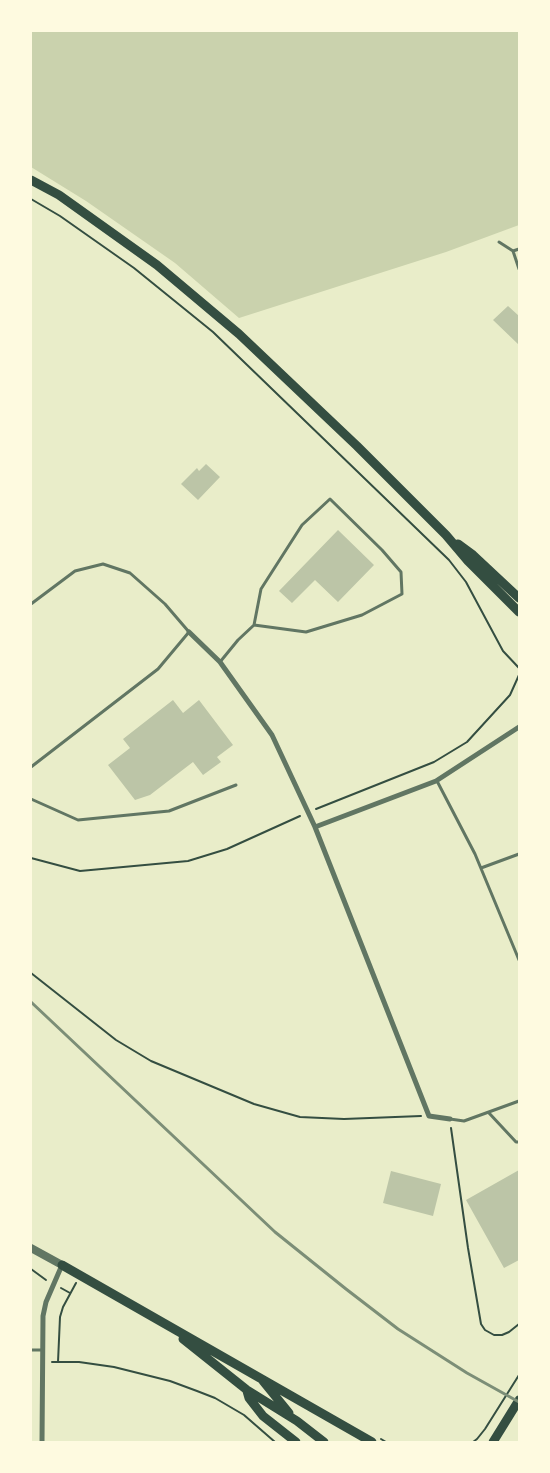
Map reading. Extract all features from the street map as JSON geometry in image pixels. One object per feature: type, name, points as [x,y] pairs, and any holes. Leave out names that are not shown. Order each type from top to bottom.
[{"type":"main road","points":[[31,180],[59,196],[157,265],[238,334],[357,446],[446,535],[468,561],[519,612]]},
{"type":"main road","points":[[446,535],[473,555],[519,598]]},
{"type":"main road","points":[[62,1265],[372,1442]]},
{"type":"main road","points":[[167,1326],[246,1390],[297,1421],[324,1442]]},
{"type":"main road","points":[[259,1377],[297,1421]]},
{"type":"main road","points":[[246,1390],[249,1398],[263,1416],[296,1442]]},
{"type":"main road","points":[[495,1439],[519,1400]]},
{"type":"street","points":[[189,632],[220,662],[272,736],[315,827],[429,1116],[450,1119]]},
{"type":"street","points":[[315,827],[436,781],[519,727]]},
{"type":"street","points":[[31,1248],[62,1265],[46,1302],[43,1316],[42,1442]]},
{"type":"lane","points":[[499,242],[513,251],[519,269]]},
{"type":"lane","points":[[513,251],[519,250]]},
{"type":"lane","points":[[220,662],[238,640],[254,625],[261,589],[302,525],[330,499],[382,550],[401,572],[402,594],[362,614],[306,632],[254,625]]},
{"type":"lane","points":[[31,604],[75,572],[103,564],[130,573],[165,604],[189,632],[158,669],[31,768]]},
{"type":"lane","points":[[436,781],[481,868],[519,960]]},
{"type":"lane","points":[[31,799],[78,820],[169,811],[236,785]]},
{"type":"lane","points":[[481,868],[519,854]]},
{"type":"lane","points":[[450,1119],[464,1121],[519,1101]]},
{"type":"lane","points":[[489,1113],[516,1142],[519,1142]]},
{"type":"lane","points":[[31,1350],[42,1350]]},
{"type":"path","points":[[31,199],[60,216],[134,268],[213,332],[449,560],[466,582],[503,651],[519,668]]},
{"type":"path","points":[[31,858],[80,871],[188,861],[227,849],[308,812],[434,762],[467,742],[510,695],[519,675]]},
{"type":"path","points":[[31,974],[116,1040],[151,1061],[254,1104],[300,1117],[344,1119],[429,1116]]},
{"type":"path","points":[[450,1119],[481,1324],[484,1330],[494,1336],[510,1332],[519,1324]]},
{"type":"path","points":[[58,1362],[60,1316],[70,1293]]},
{"type":"path","points":[[42,1362],[79,1362],[114,1367],[170,1381],[216,1398],[244,1415],[275,1442]]},
{"type":"path","points":[[473,1442],[485,1429],[519,1375]]},
{"type":"green space","points":[[31,31],[519,31],[519,225],[446,252],[239,318],[175,263],[86,201],[31,167]]},
{"type":"building","points":[[508,306],[519,316],[519,345],[493,320]]},
{"type":"building","points":[[206,464],[220,477],[198,500],[181,484],[197,468],[199,471]]},
{"type":"building","points":[[338,530],[374,565],[338,602],[315,580],[292,603],[279,591]]},
{"type":"building","points":[[173,700],[183,713],[199,700],[233,745],[217,757],[221,762],[203,775],[193,762],[150,795],[135,800],[108,765],[130,748],[123,739]]},
{"type":"building","points":[[519,1170],[519,1260],[504,1268],[466,1200]]},
{"type":"building","points":[[391,1171],[441,1184],[433,1216],[383,1203]]},
{"type":"railway","points":[[31,1002],[275,1232],[398,1329],[467,1373],[519,1402]]}]
